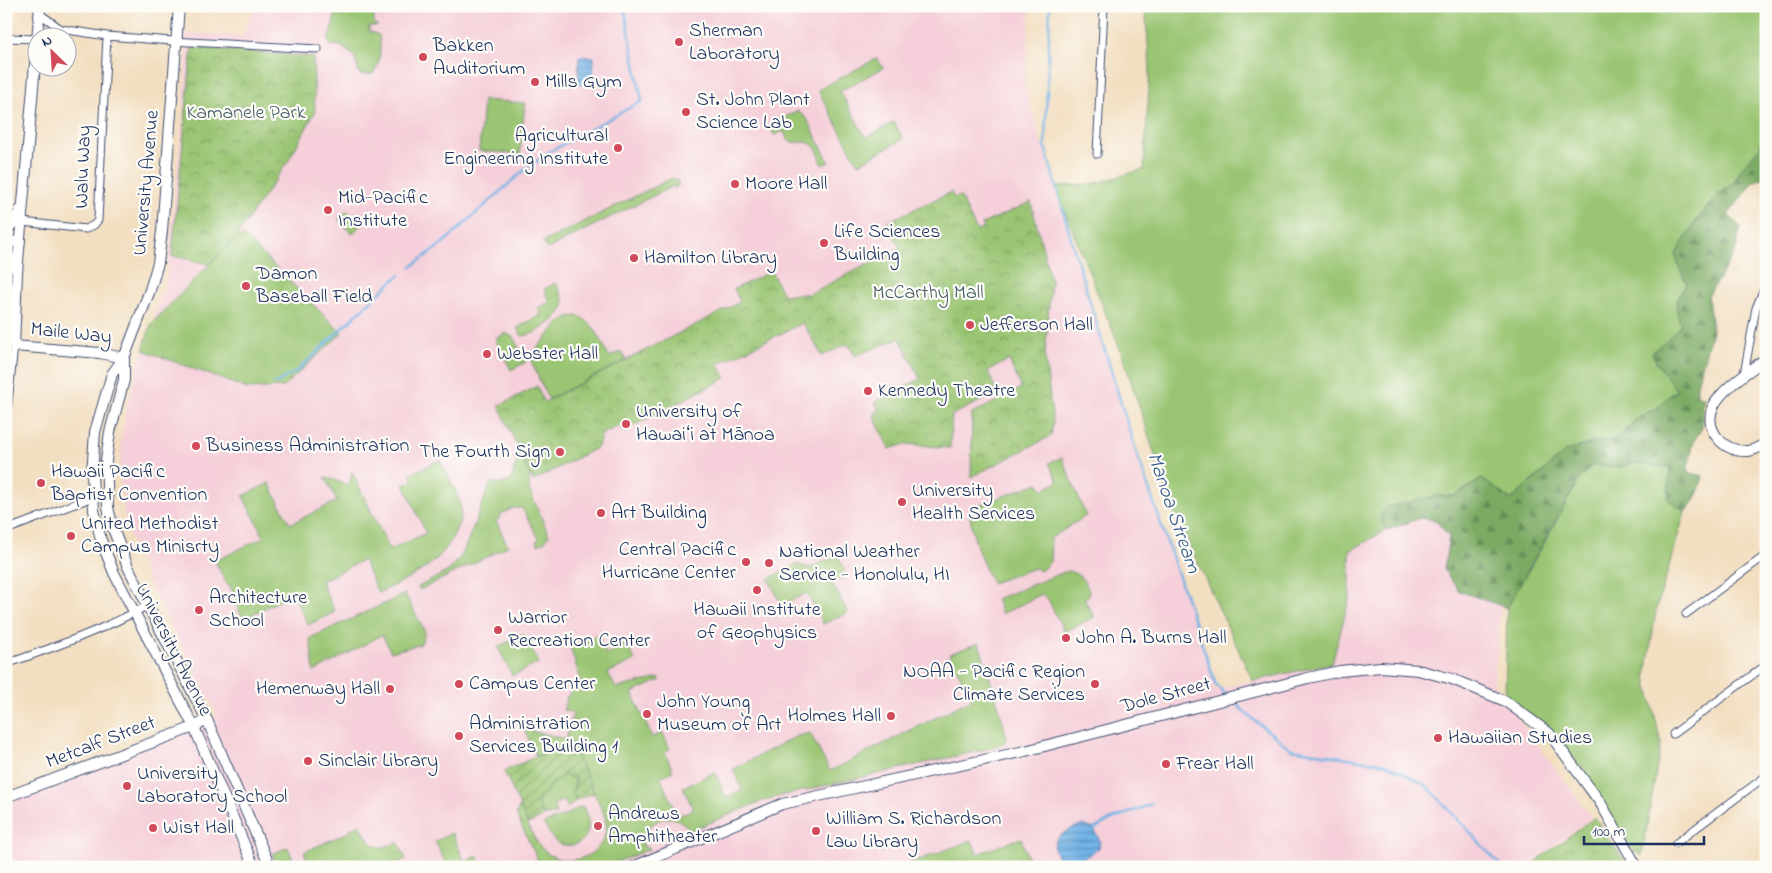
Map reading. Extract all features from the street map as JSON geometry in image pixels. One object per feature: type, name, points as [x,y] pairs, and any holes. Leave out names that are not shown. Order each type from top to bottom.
[{"type":"street","name":"University Avenue","points":[[179,6],[158,264],[145,306],[124,358],[112,374],[95,432],[92,474],[94,510],[101,540],[114,573],[194,727],[254,867]]},
{"type":"street","points":[[1098,154],[1104,6]]},
{"type":"street","points":[[40,10],[60,28]]},
{"type":"street","points":[[39,28],[40,10]]},
{"type":"street","points":[[78,32],[106,36],[318,49]]},
{"type":"street","name":"Walu Way","points":[[22,222],[86,229],[94,225],[98,220],[106,36]]},
{"type":"street","points":[[6,38],[28,39]]},
{"type":"street","points":[[6,421],[8,385],[14,346],[11,315],[17,273],[35,78]]},
{"type":"street","points":[[6,231],[18,216],[23,200]]},
{"type":"street","points":[[6,242],[20,241]]},
{"type":"street","points":[[6,254],[14,264],[17,273]]},
{"type":"street","points":[[1744,374],[1756,308],[1766,284]]},
{"type":"street","name":"Maile Way","points":[[14,346],[100,353],[124,358]]},
{"type":"street","name":"University Avenue","points":[[124,358],[124,380],[110,432],[108,451],[108,497],[113,529],[128,567],[207,720],[270,867]]},
{"type":"street","points":[[1766,359],[1744,374],[1716,402],[1712,410],[1710,426],[1718,438],[1728,446],[1738,450],[1748,451],[1766,443]]},
{"type":"street","points":[[6,530],[93,496],[108,497]]},
{"type":"street","points":[[1686,614],[1766,554]]},
{"type":"street","points":[[6,664],[60,644],[148,605]]},
{"type":"street","points":[[1673,734],[1766,665]]},
{"type":"street","name":"Dole Street","points":[[633,867],[782,804],[1025,751],[1265,688],[1340,671],[1382,667],[1418,670],[1452,679],[1505,701],[1548,733],[1600,802],[1637,867]]},
{"type":"street","name":"Metcalf Street","points":[[6,797],[194,727],[207,720]]},
{"type":"street","points":[[1676,842],[1766,776]]},
{"type":"shaded area","name":"University of Hawaiʻi at Mānoa","points":[[256,6],[1030,6],[1025,89],[1133,442],[1216,685],[1211,690],[1268,677],[1365,499],[1507,530],[1494,683],[1505,701],[1592,818],[1525,867],[6,867],[6,797],[207,720],[217,714],[148,581],[126,527],[120,478],[121,442],[134,379],[166,283],[183,113],[187,33],[242,36]]},
{"type":"green space","points":[[338,6],[374,6],[374,23],[378,26],[369,26],[369,31],[379,35],[380,50],[378,65],[373,74],[361,75],[354,56],[341,46],[331,45],[328,41]]},
{"type":"green space","points":[[1145,6],[1766,6],[1766,131],[1760,147],[1742,168],[1732,185],[1715,197],[1692,227],[1678,265],[1687,284],[1680,294],[1677,303],[1681,325],[1652,353],[1657,364],[1677,391],[1672,393],[1656,409],[1639,416],[1616,440],[1599,441],[1566,451],[1511,500],[1482,479],[1454,496],[1435,496],[1380,515],[1386,530],[1350,551],[1350,596],[1332,663],[1253,681],[1172,508],[1122,354],[1055,187],[1097,183],[1144,169],[1150,68]]},
{"type":"green space","name":"Kamanele Park","points":[[192,47],[313,57],[315,112],[289,160],[236,237],[209,264],[172,256]]},
{"type":"green space","points":[[877,58],[883,68],[840,91],[866,138],[894,122],[903,139],[858,164],[818,90]]},
{"type":"green space","points":[[483,100],[525,103],[520,154],[479,151]]},
{"type":"green space","points":[[798,111],[807,119],[829,162],[822,165],[817,150],[811,144],[806,142],[795,143],[788,140],[783,131],[774,135],[769,124]]},
{"type":"green space","points":[[1766,131],[1766,177],[1753,182],[1728,215],[1741,227],[1736,250],[1708,296],[1712,331],[1697,384],[1697,396],[1704,397],[1702,428],[1694,441],[1687,472],[1703,476],[1699,491],[1692,504],[1685,512],[1668,499],[1670,467],[1632,463],[1618,467],[1593,465],[1580,477],[1507,608],[1459,591],[1444,570],[1449,536],[1435,520],[1421,518],[1386,530],[1380,515],[1387,507],[1435,496],[1454,496],[1482,479],[1511,500],[1566,451],[1599,441],[1616,440],[1639,416],[1656,409],[1672,393],[1677,391],[1657,364],[1652,353],[1681,325],[1677,303],[1680,294],[1687,284],[1678,265],[1676,254],[1692,227],[1715,197],[1732,185],[1742,168],[1760,147]]},
{"type":"green space","points":[[672,178],[677,180],[678,185],[675,189],[673,186],[547,249],[543,242]]},
{"type":"green space","name":"McCarthy Mall","points":[[951,192],[954,198],[960,196],[977,231],[984,228],[982,224],[1031,202],[1051,281],[1045,356],[1053,423],[1051,436],[971,477],[972,414],[1021,388],[1009,360],[988,371],[997,393],[952,415],[950,448],[906,444],[889,449],[873,414],[879,411],[875,402],[920,379],[900,338],[855,356],[848,344],[822,356],[803,323],[718,364],[726,378],[623,431],[619,426],[602,434],[598,447],[533,481],[499,406],[537,386],[544,402],[740,302],[734,289],[771,271],[783,295],[809,294],[900,248],[887,222]]},
{"type":"green space","points":[[348,211],[361,225],[352,234],[338,219]]},
{"type":"green space","name":"Damon Baseball Field","points":[[244,236],[342,333],[283,387],[248,389],[143,350],[151,324],[236,237]]},
{"type":"green space","points":[[556,283],[564,302],[560,313],[541,329],[522,336],[517,328],[541,315],[538,308],[550,302],[544,289]]},
{"type":"green space","points":[[579,316],[594,328],[609,357],[621,351],[626,360],[549,399],[532,363],[533,353],[559,323],[568,317]]},
{"type":"green space","points":[[506,333],[513,337],[526,362],[511,370],[495,339]]},
{"type":"green space","points":[[519,454],[530,474],[529,489],[549,535],[545,541],[538,545],[536,541],[539,539],[522,508],[513,508],[500,515],[501,517],[496,521],[508,546],[420,590],[418,587],[450,570],[462,555],[491,482],[502,484],[511,480]]},
{"type":"green space","points":[[1062,457],[1086,516],[1051,538],[1050,562],[1041,571],[1034,568],[992,583],[977,548],[969,509],[1038,483],[1044,490],[1058,481],[1049,463]]},
{"type":"green space","points":[[440,460],[457,494],[461,514],[449,544],[433,562],[423,570],[378,593],[363,560],[321,581],[335,612],[308,625],[293,594],[243,619],[231,594],[233,592],[229,584],[227,585],[215,561],[264,537],[243,496],[269,483],[290,524],[337,501],[325,477],[349,485],[352,472],[390,550],[426,533],[404,485],[413,481],[410,474]]},
{"type":"green space","points":[[1632,463],[1671,467],[1668,499],[1685,512],[1656,610],[1646,677],[1661,743],[1642,856],[1622,843],[1549,733],[1505,701],[1507,608],[1580,477],[1593,465],[1618,467]]},
{"type":"green space","points":[[838,555],[845,570],[841,573],[843,578],[832,583],[848,613],[823,624],[807,593],[782,605],[768,579],[797,564],[810,568]]},
{"type":"green space","points":[[1067,571],[1075,573],[1085,582],[1090,595],[1084,599],[1095,617],[1064,632],[1048,599],[1042,594],[1002,614],[996,599]]},
{"type":"green space","points":[[405,594],[425,632],[421,644],[391,652],[382,635],[314,672],[310,638]]},
{"type":"green space","points":[[523,634],[539,663],[512,676],[498,647]]},
{"type":"green space","points":[[597,635],[606,654],[627,644],[635,660],[608,673],[616,688],[659,678],[661,680],[632,693],[652,737],[663,733],[670,749],[665,752],[673,771],[660,777],[678,816],[693,809],[683,787],[715,772],[726,797],[742,790],[733,769],[797,736],[810,733],[830,771],[972,699],[949,654],[979,643],[1007,738],[1000,746],[760,802],[690,831],[676,819],[661,819],[648,829],[644,837],[643,846],[650,849],[604,867],[541,867],[516,814],[520,806],[538,844],[547,853],[558,858],[569,860],[590,854],[599,847],[604,837],[606,826],[604,814],[570,741],[536,756],[524,729],[566,739],[573,713],[563,710],[567,697],[580,678],[570,647]]},
{"type":"green space","points":[[570,741],[594,793],[576,800],[572,791],[576,782],[575,778],[564,775],[549,786],[546,793],[537,802],[543,815],[541,818],[528,824],[504,771]]},
{"type":"green space","points":[[564,775],[575,778],[574,797],[576,800],[568,808],[564,800],[553,805],[557,814],[543,815],[537,802],[546,793],[549,786]]},
{"type":"green space","points":[[583,806],[588,823],[584,839],[570,846],[555,841],[544,824]]},
{"type":"green space","points":[[1595,817],[1629,867],[1528,867]]},
{"type":"green space","points":[[360,824],[374,845],[384,847],[398,842],[406,859],[389,867],[310,867],[304,852],[351,831],[350,829]]},
{"type":"green space","points":[[452,833],[465,862],[477,856],[481,862],[471,867],[447,867],[435,841]]},
{"type":"green space","points":[[1021,838],[1031,867],[900,867],[972,840],[977,854]]},
{"type":"green space","points":[[288,847],[296,867],[277,867],[272,854]]},
{"type":"water","points":[[579,56],[594,57],[593,85],[578,84]]},
{"type":"water","points":[[1083,825],[1094,829],[1100,841],[1099,848],[1075,862],[1061,863],[1054,848],[1058,837],[1075,827]]},
{"type":"waterway","points":[[411,267],[442,244],[521,173],[547,153],[642,101],[624,6]]},
{"type":"waterway","name":"Manoa Stream","points":[[1050,6],[1045,147],[1133,442],[1216,685],[1227,696]]},
{"type":"waterway","points":[[274,384],[297,371],[400,275]]},
{"type":"waterway","name":"Manoa Stream","points":[[1233,701],[1291,749],[1386,764],[1427,786],[1502,867]]},
{"type":"waterway","points":[[1094,829],[1110,820],[1152,804]]},
{"type":"place","name":"Sherman Laboratory","points":[[679,42]]},
{"type":"place","name":"Bakken Auditorium","points":[[423,57]]},
{"type":"place","name":"Mills Gym","points":[[535,82]]},
{"type":"place","name":"St. John Plant Science Lab","points":[[686,112]]},
{"type":"place","name":"Agricultural Engineering Institute","points":[[618,148]]},
{"type":"place","name":"Moore Hall","points":[[735,184]]},
{"type":"place","name":"Mid-Pacific Institute","points":[[328,210]]},
{"type":"place","name":"Life Sciences Building","points":[[824,243]]},
{"type":"place","name":"Hamilton Library","points":[[634,258]]},
{"type":"place","name":"Damon Baseball Field","points":[[246,286]]},
{"type":"place","name":"Jefferson Hall","points":[[970,325]]},
{"type":"place","name":"Webster Hall","points":[[487,354]]},
{"type":"place","name":"Kennedy Theatre","points":[[868,391]]},
{"type":"place","name":"University of Hawaiʻi at Mānoa","points":[[626,424]]},
{"type":"place","name":"Business Administration","points":[[196,446]]},
{"type":"place","name":"The Fourth Sign","points":[[560,452]]},
{"type":"place","name":"Hawaii Pacific Baptist Convention","points":[[41,483]]},
{"type":"place","name":"University Health Services","points":[[902,502]]},
{"type":"place","name":"Art Building","points":[[601,513]]},
{"type":"place","name":"United Methodist Campus Minisrty","points":[[71,536]]},
{"type":"place","name":"Central Pacific Hurricane Center","points":[[746,562]]},
{"type":"place","name":"National Weather Service - Honolulu, HI","points":[[769,563]]},
{"type":"place","name":"Hawaii Institute of Geophysics","points":[[757,590]]},
{"type":"place","name":"Architecture School","points":[[199,610]]},
{"type":"place","name":"Warrior Recreation Center","points":[[498,630]]},
{"type":"place","name":"John A. Burns Hall","points":[[1066,638]]},
{"type":"place","name":"Campus Center","points":[[459,684]]},
{"type":"place","name":"NOAA - Pacific Region Climate Services","points":[[1095,684]]},
{"type":"place","name":"Hemenway Hall","points":[[390,689]]},
{"type":"place","name":"John Young Museum of Art","points":[[647,714]]},
{"type":"place","name":"Holmes Hall","points":[[891,716]]},
{"type":"place","name":"Administration Services Building 1","points":[[459,736]]},
{"type":"place","name":"Hawaiian Studies","points":[[1438,738]]},
{"type":"place","name":"Sinclair Library","points":[[308,761]]},
{"type":"place","name":"Frear Hall","points":[[1166,764]]},
{"type":"place","name":"University Laboratory School","points":[[127,786]]},
{"type":"place","name":"Andrews Amphitheater","points":[[598,826]]},
{"type":"place","name":"Wist Hall","points":[[153,828]]},
{"type":"place","name":"William S. Richardson Law Library","points":[[816,831]]}]
